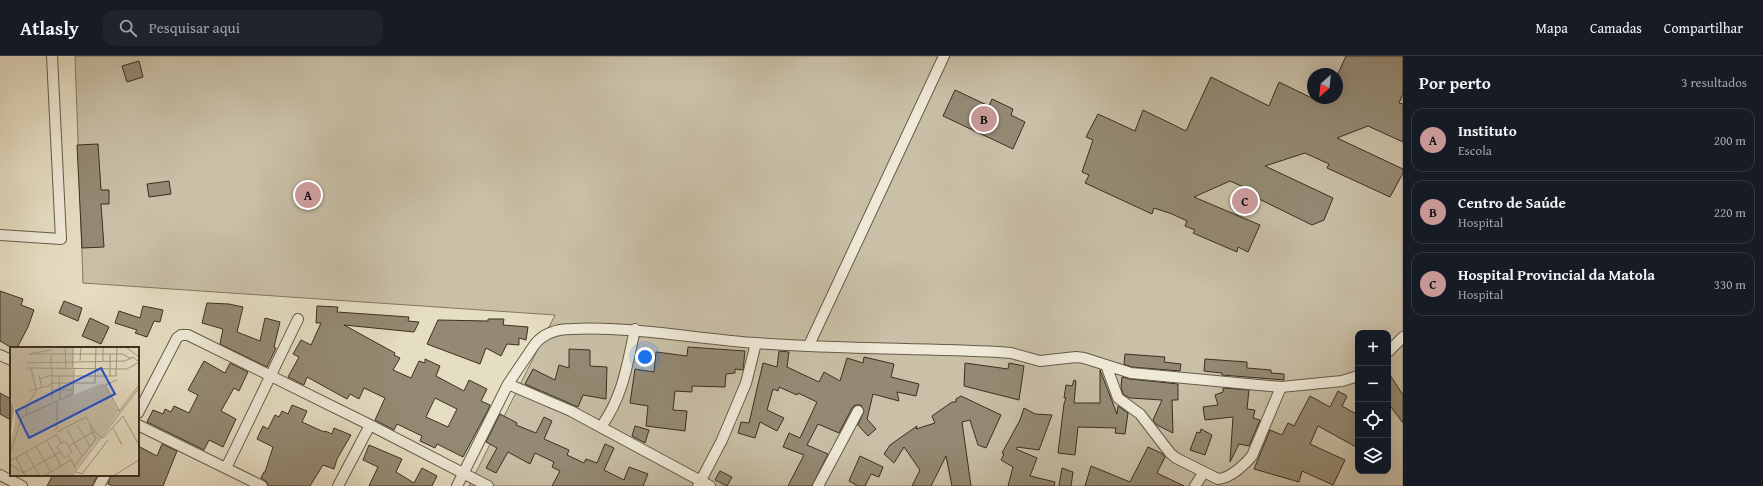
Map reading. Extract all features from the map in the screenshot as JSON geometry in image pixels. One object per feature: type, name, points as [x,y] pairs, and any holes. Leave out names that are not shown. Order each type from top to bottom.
[{"type":"street","points":[[0,235],[61,239],[52,56]]},
{"type":"street","points":[[809,345],[944,56]]},
{"type":"street","points":[[226,468],[298,318]]},
{"type":"street","points":[[457,486],[508,384],[535,344],[539,339],[548,333],[572,329],[635,329],[756,343],[998,352],[1011,353],[1040,361],[1076,357],[1093,360],[1131,373],[1281,387],[1342,381],[1355,377]]},
{"type":"street","points":[[602,427],[613,410],[623,386],[635,329]]},
{"type":"street","points":[[139,411],[177,338],[181,335],[188,335],[370,425],[488,486]]},
{"type":"street","points":[[1391,349],[1403,337]]},
{"type":"street","points":[[508,384],[571,411],[703,484],[746,383],[756,343]]},
{"type":"street","points":[[0,355],[10,360]]},
{"type":"street","points":[[1106,365],[1118,398],[1140,414],[1170,453],[1176,458],[1218,478],[1224,478],[1245,464],[1252,456],[1281,387]]},
{"type":"street","points":[[818,486],[858,411]]},
{"type":"street","points":[[139,424],[262,486]]},
{"type":"street","points":[[338,486],[370,425]]},
{"type":"street","points":[[1195,486],[1204,472]]},
{"type":"street","points":[[0,475],[22,486]]},
{"type":"street","points":[[99,486],[104,476]]},
{"type":"shaded area","points":[[75,56],[1403,56],[1403,486],[469,486],[555,315],[83,283]]},
{"type":"building","points":[[1346,56],[1403,56],[1403,94],[1399,103],[1403,104],[1403,142],[1368,126],[1337,138],[1403,169],[1403,173],[1390,197],[1327,168],[1329,164],[1305,153],[1265,166],[1333,198],[1324,220],[1312,225],[1253,196],[1255,192],[1230,181],[1194,197],[1260,225],[1248,252],[1238,247],[1237,252],[1193,233],[1195,230],[1185,226],[1187,221],[1172,214],[1154,208],[1152,214],[1085,183],[1089,175],[1082,172],[1093,140],[1086,137],[1098,114],[1135,131],[1143,110],[1186,131],[1211,77],[1269,106],[1279,82],[1307,96],[1307,104],[1343,104],[1343,68],[1341,68]]},
{"type":"building","points":[[139,61],[143,77],[127,82],[122,66]]},
{"type":"building","points":[[955,90],[989,106],[992,99],[1013,109],[1011,115],[1025,122],[1013,149],[943,116]]},
{"type":"building","points":[[98,144],[101,190],[109,190],[109,204],[101,204],[104,247],[82,248],[77,145]]},
{"type":"building","points":[[169,181],[171,194],[149,197],[147,184]]},
{"type":"building","points":[[0,291],[23,299],[21,305],[34,310],[28,327],[18,347],[10,347],[0,341]]},
{"type":"building","points":[[64,301],[82,308],[78,321],[59,313]]},
{"type":"building","points":[[207,303],[229,304],[243,307],[237,332],[260,341],[265,318],[280,322],[274,347],[276,348],[267,367],[220,344],[223,329],[202,323]]},
{"type":"building","points":[[143,306],[163,310],[160,322],[154,321],[147,337],[135,333],[137,330],[115,323],[119,311],[140,318]]},
{"type":"building","points":[[317,306],[338,307],[337,312],[409,317],[408,321],[419,322],[414,332],[344,325],[395,353],[394,355],[400,358],[393,370],[411,378],[419,361],[425,363],[425,359],[440,366],[436,376],[464,391],[469,380],[487,389],[481,401],[490,405],[489,408],[463,457],[437,444],[435,448],[420,441],[422,436],[397,424],[394,430],[375,420],[385,398],[364,388],[359,399],[350,394],[347,399],[307,377],[304,385],[288,377],[299,357],[293,354],[301,340],[311,345],[321,323],[316,323]],"holes":[[[435,398],[457,409],[448,427],[426,417]]]},
{"type":"building","points":[[90,318],[109,327],[101,344],[82,336]]},
{"type":"building","points":[[488,319],[504,319],[503,325],[528,327],[526,340],[519,338],[519,345],[507,344],[501,356],[486,348],[480,364],[427,344],[438,320],[488,321]]},
{"type":"building","points":[[688,347],[745,351],[743,370],[735,369],[735,373],[726,374],[725,387],[692,386],[692,392],[675,391],[673,410],[687,411],[685,431],[646,426],[648,406],[630,403],[635,369],[654,372],[656,352],[687,356]]},
{"type":"building","points":[[569,349],[590,350],[590,366],[607,367],[606,399],[583,395],[578,407],[525,384],[533,369],[555,380],[559,365],[569,368]]},
{"type":"building","points":[[779,351],[789,352],[787,367],[819,382],[824,372],[840,381],[847,358],[863,363],[864,357],[894,364],[891,377],[919,384],[916,396],[897,392],[899,401],[873,394],[867,419],[876,429],[868,436],[858,425],[864,411],[861,405],[855,405],[852,408],[839,433],[818,424],[807,445],[828,454],[812,486],[788,486],[804,455],[783,447],[789,433],[800,438],[817,402],[798,393],[797,395],[779,387],[778,391],[773,389],[767,410],[784,418],[777,431],[760,422],[755,438],[738,433],[741,422],[749,423],[763,363],[777,367]]},
{"type":"building","points":[[1125,354],[1165,357],[1164,362],[1181,364],[1180,371],[1132,367],[1124,364]]},
{"type":"building","points":[[1205,359],[1247,362],[1247,368],[1271,370],[1271,373],[1284,374],[1284,380],[1222,375],[1222,373],[1204,371]]},
{"type":"building","points":[[204,361],[225,373],[230,363],[248,372],[239,391],[234,388],[221,411],[236,419],[223,447],[209,440],[204,450],[147,422],[153,410],[163,414],[165,409],[171,412],[174,406],[189,413],[198,395],[188,390]]},
{"type":"building","points":[[965,363],[1008,369],[1009,363],[1024,366],[1019,400],[964,386]]},
{"type":"building","points":[[1100,370],[1117,414],[1118,406],[1128,413],[1125,434],[1115,433],[1116,428],[1078,427],[1075,455],[1058,453],[1066,398],[1064,398],[1066,385],[1072,386],[1074,380],[1076,381],[1074,403],[1100,403]]},
{"type":"building","points":[[1122,377],[1178,384],[1178,400],[1172,400],[1173,433],[1157,425],[1153,420],[1162,400],[1130,398],[1123,394],[1121,386]]},
{"type":"building","points":[[1391,377],[1403,395],[1403,423],[1391,407]]},
{"type":"building","points":[[1223,388],[1249,390],[1247,409],[1255,410],[1253,418],[1260,420],[1249,446],[1239,444],[1230,462],[1233,417],[1205,420],[1203,407],[1218,405],[1215,395],[1223,392]]},
{"type":"building","points":[[1338,391],[1347,396],[1342,406],[1355,413],[1355,446],[1318,426],[1310,444],[1345,460],[1333,485],[1302,471],[1299,482],[1254,469],[1270,430],[1282,435],[1288,423],[1294,426],[1310,396],[1330,407]]},
{"type":"building","points":[[0,393],[10,398],[10,419],[0,414]]},
{"type":"building","points":[[961,396],[1001,415],[986,448],[978,445],[970,420],[962,422],[971,486],[952,486],[946,456],[931,486],[912,486],[920,470],[904,447],[894,463],[884,454],[890,445],[917,426],[916,429],[935,423],[932,416],[952,402],[956,402],[956,399]]},
{"type":"building","points":[[292,405],[307,411],[302,422],[324,432],[325,431],[332,434],[334,428],[351,435],[337,459],[334,469],[323,465],[310,486],[268,486],[267,482],[261,478],[265,472],[273,447],[257,439],[263,426],[268,429],[275,415],[279,417],[282,411],[288,414]]},
{"type":"building","points":[[1024,408],[1035,414],[1052,415],[1039,450],[1017,447],[1016,449],[1037,458],[1030,476],[1055,482],[1054,486],[1008,486],[1013,467],[1001,460],[1004,454],[1002,453],[1020,420]]},
{"type":"building","points":[[500,414],[517,423],[516,425],[536,433],[544,417],[552,421],[544,439],[569,450],[567,455],[584,463],[586,459],[597,463],[605,444],[614,448],[604,470],[624,480],[629,467],[648,474],[643,486],[552,486],[560,471],[552,467],[554,462],[535,453],[530,464],[508,452],[496,473],[486,468],[497,448],[486,442]]},
{"type":"building","points":[[635,426],[649,430],[645,443],[632,436]]},
{"type":"building","points":[[1201,429],[1212,435],[1205,455],[1190,450],[1197,432],[1200,433]]},
{"type":"building","points":[[162,444],[177,451],[163,486],[113,486],[108,484],[111,476],[139,476],[139,447],[157,456]]},
{"type":"building","points":[[369,445],[402,459],[396,472],[414,483],[422,468],[437,476],[432,486],[369,486],[378,467],[363,460]]},
{"type":"building","points":[[1148,447],[1163,454],[1165,457],[1157,473],[1184,486],[1085,486],[1091,466],[1130,482]]},
{"type":"building","points":[[860,456],[883,467],[879,477],[871,474],[865,486],[858,486],[849,481]]},
{"type":"building","points":[[1062,468],[1073,472],[1071,486],[1059,486]]},
{"type":"building","points":[[720,471],[732,477],[727,486],[715,480]]},
{"type":"building","points":[[52,476],[97,476],[92,486],[47,486]]},
{"type":"place","name":"Centro de Saúde","points":[[984,119]]},
{"type":"place","name":"Instituto","points":[[308,195]]},
{"type":"place","name":"Hospital Provincial da Matola","points":[[1245,201]]}]
